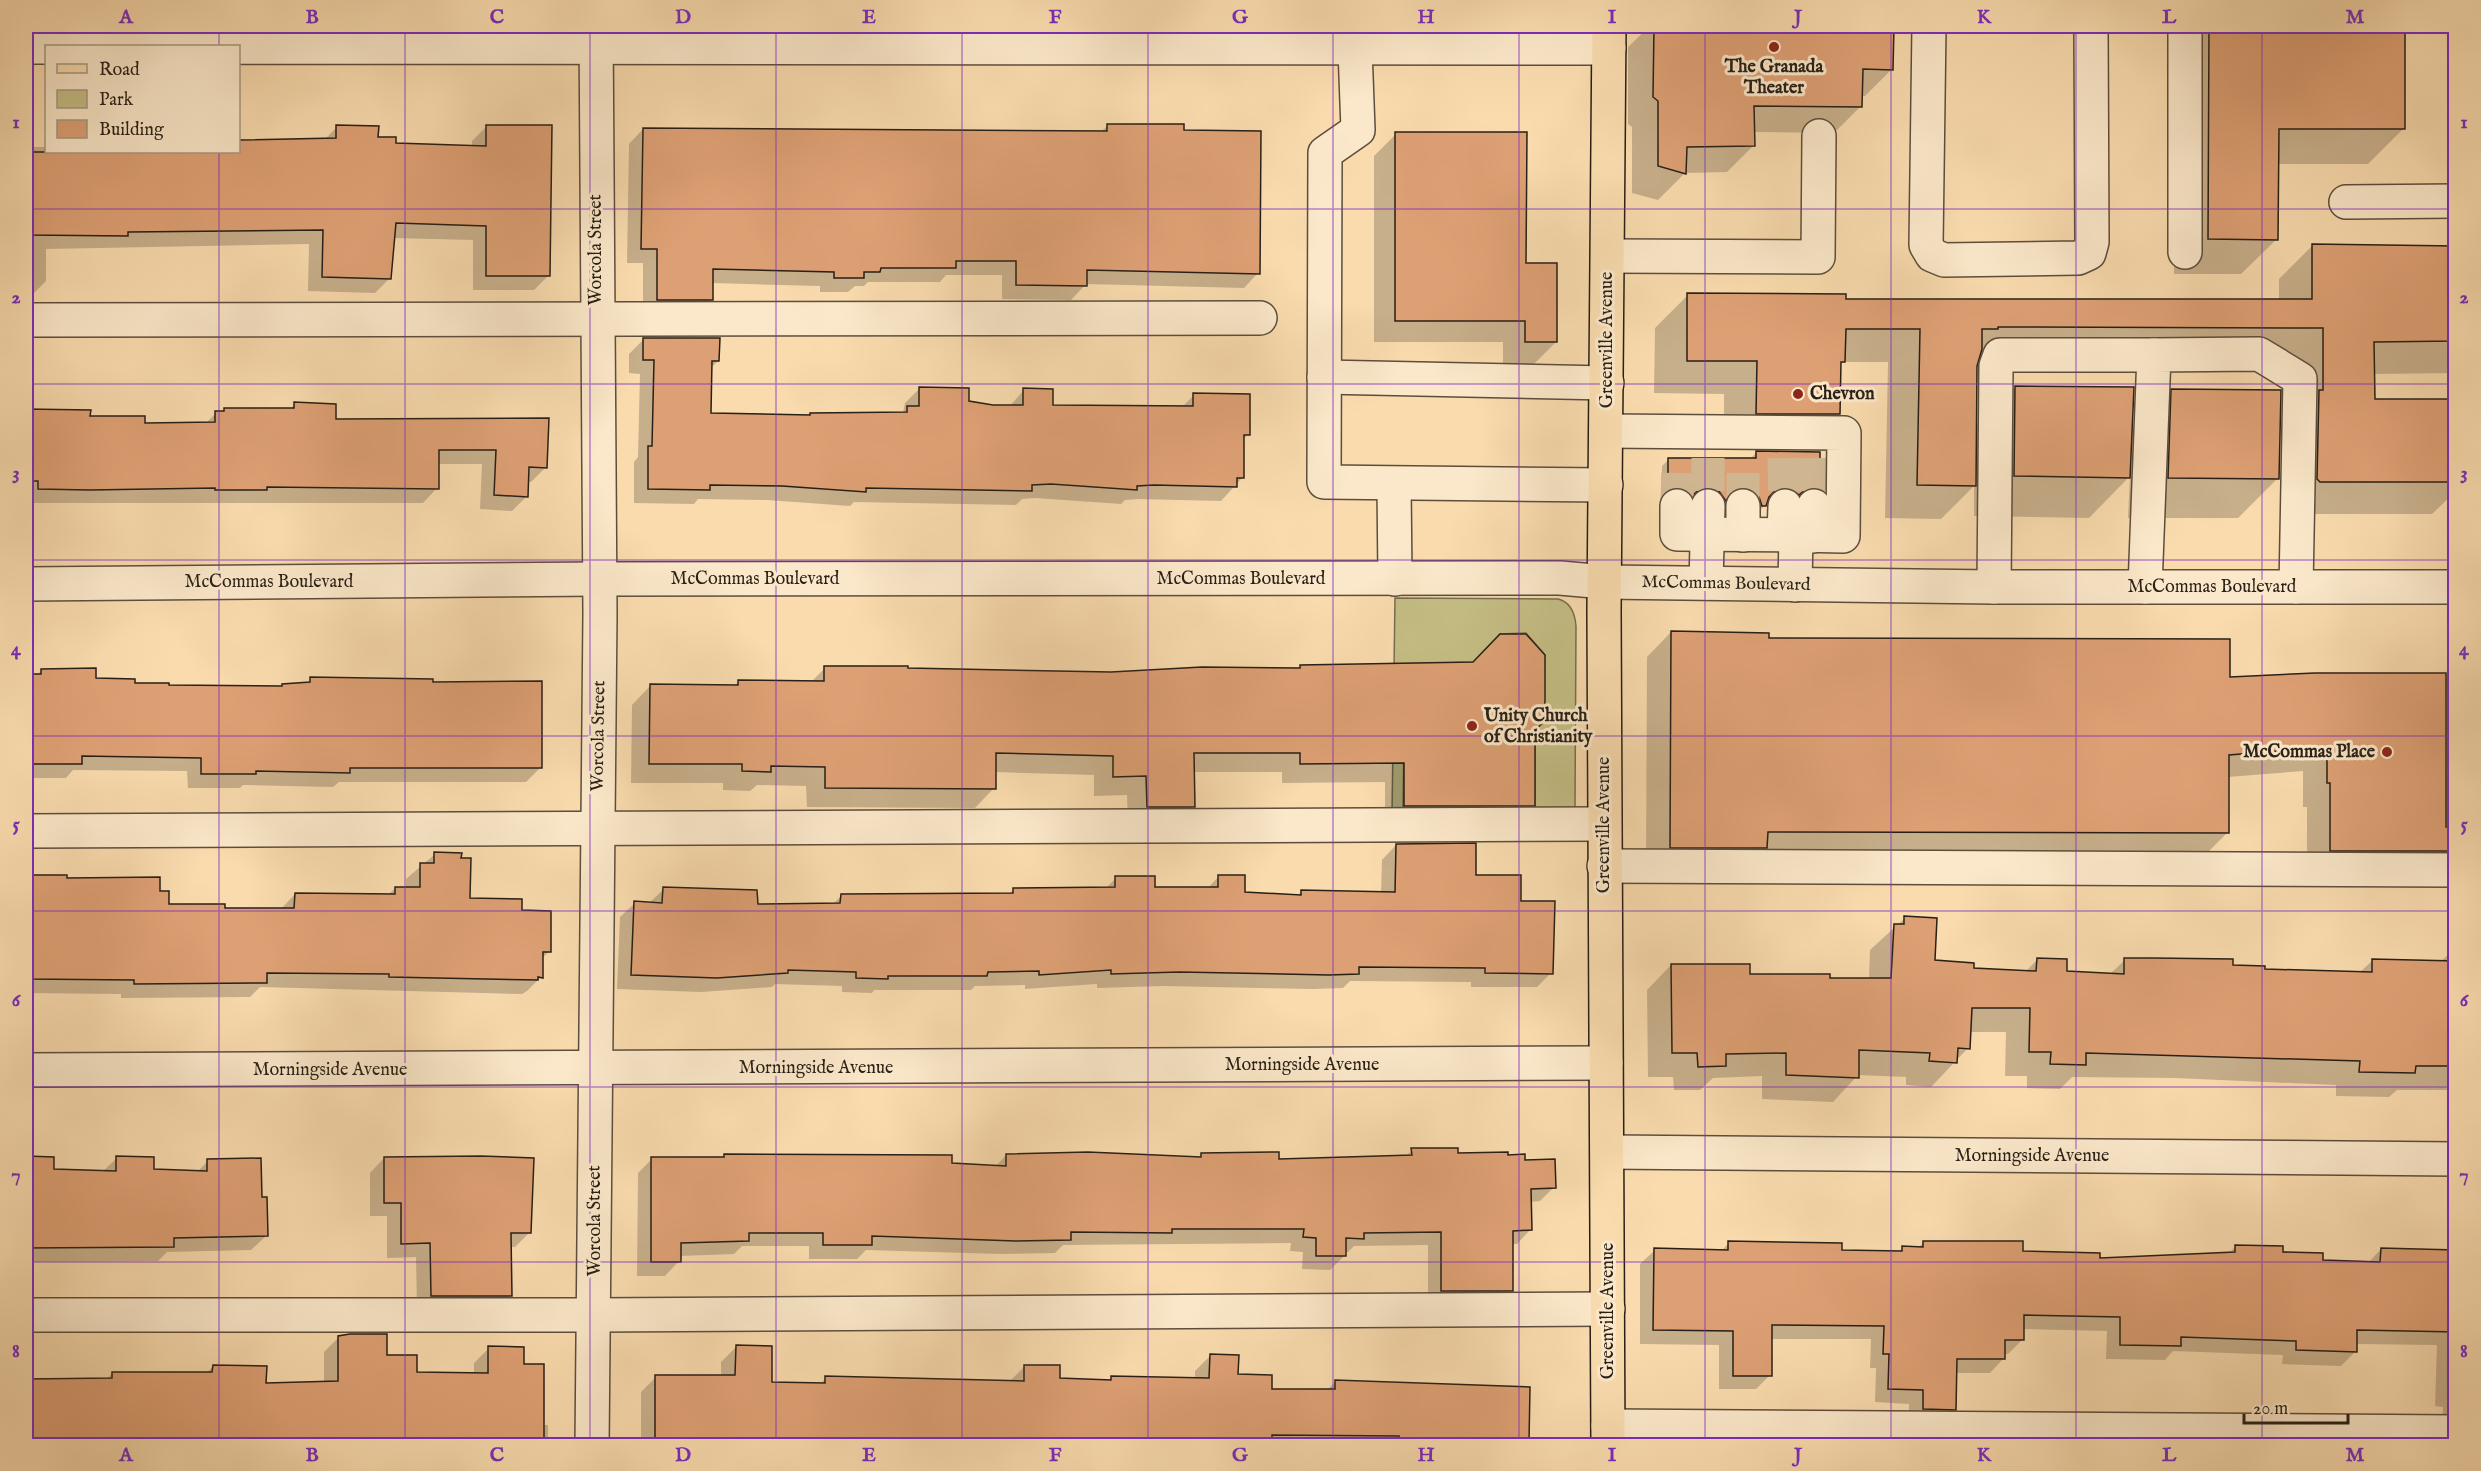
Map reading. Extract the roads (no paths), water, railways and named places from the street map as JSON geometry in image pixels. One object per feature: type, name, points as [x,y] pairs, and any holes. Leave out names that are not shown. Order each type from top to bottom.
[{"type":"main road","name":"Greenville Avenue","points":[[1608,1436],[1608,1152],[1604,824],[1609,37]]},
{"type":"street","points":[[1929,26],[1926,245],[1932,255],[1944,260],[2078,258],[2089,253],[2092,242],[2091,26]]},
{"type":"street","points":[[2184,26],[2185,252]]},
{"type":"street","points":[[83,45],[596,36],[1373,41],[1451,37],[1609,37]]},
{"type":"street","name":"Worcola Street","points":[[592,1446],[600,579],[596,317],[596,36]]},
{"type":"street","points":[[1373,41],[1358,130],[1324,153],[1324,482],[1606,485]]},
{"type":"street","points":[[26,46],[45,46]]},
{"type":"street","points":[[1608,256],[1818,257],[1819,136]]},
{"type":"street","points":[[2346,202],[2456,201]]},
{"type":"street","points":[[26,320],[596,317],[1260,318]]},
{"type":"street","points":[[1994,587],[1996,366],[2000,355],[2259,354],[2300,379],[2296,587]]},
{"type":"street","points":[[2145,587],[2154,355]]},
{"type":"street","points":[[1324,377],[1607,383]]},
{"type":"street","points":[[1606,431],[1693,445],[1799,445],[1844,433],[1844,536],[1798,524],[1697,516],[1706,583]]},
{"type":"street","points":[[1394,484],[1395,579]]},
{"type":"street","points":[[1795,585],[1798,524]]},
{"type":"street","name":"McCommas Boulevard","points":[[26,584],[600,579],[1560,578],[1605,582],[1994,587],[2456,587]]},
{"type":"street","points":[[26,831],[1604,824]]},
{"type":"street","points":[[1604,866],[2456,870]]},
{"type":"street","name":"Morningside Avenue","points":[[26,1070],[595,1070],[1606,1063]]},
{"type":"street","name":"Morningside Avenue","points":[[1608,1152],[2456,1159]]},
{"type":"street","points":[[26,1315],[594,1315],[1608,1309]]},
{"type":"street","points":[[1608,1436],[2456,1432]]},
{"type":"tunnel","points":[[1677,506],[1678,458]]},
{"type":"tunnel","points":[[1708,458],[1708,506]]},
{"type":"tunnel","points":[[1743,458],[1743,506]]},
{"type":"tunnel","points":[[1784,458],[1785,506]]},
{"type":"tunnel","points":[[1813,458],[1814,506]]},
{"type":"place","name":"The Granada Theater","points":[[1774,47]]},
{"type":"place","name":"Chevron","points":[[1798,394]]},
{"type":"place","name":"Unity Church of Christianity","points":[[1472,726]]},
{"type":"place","name":"McCommas Place","points":[[2387,752]]}]
